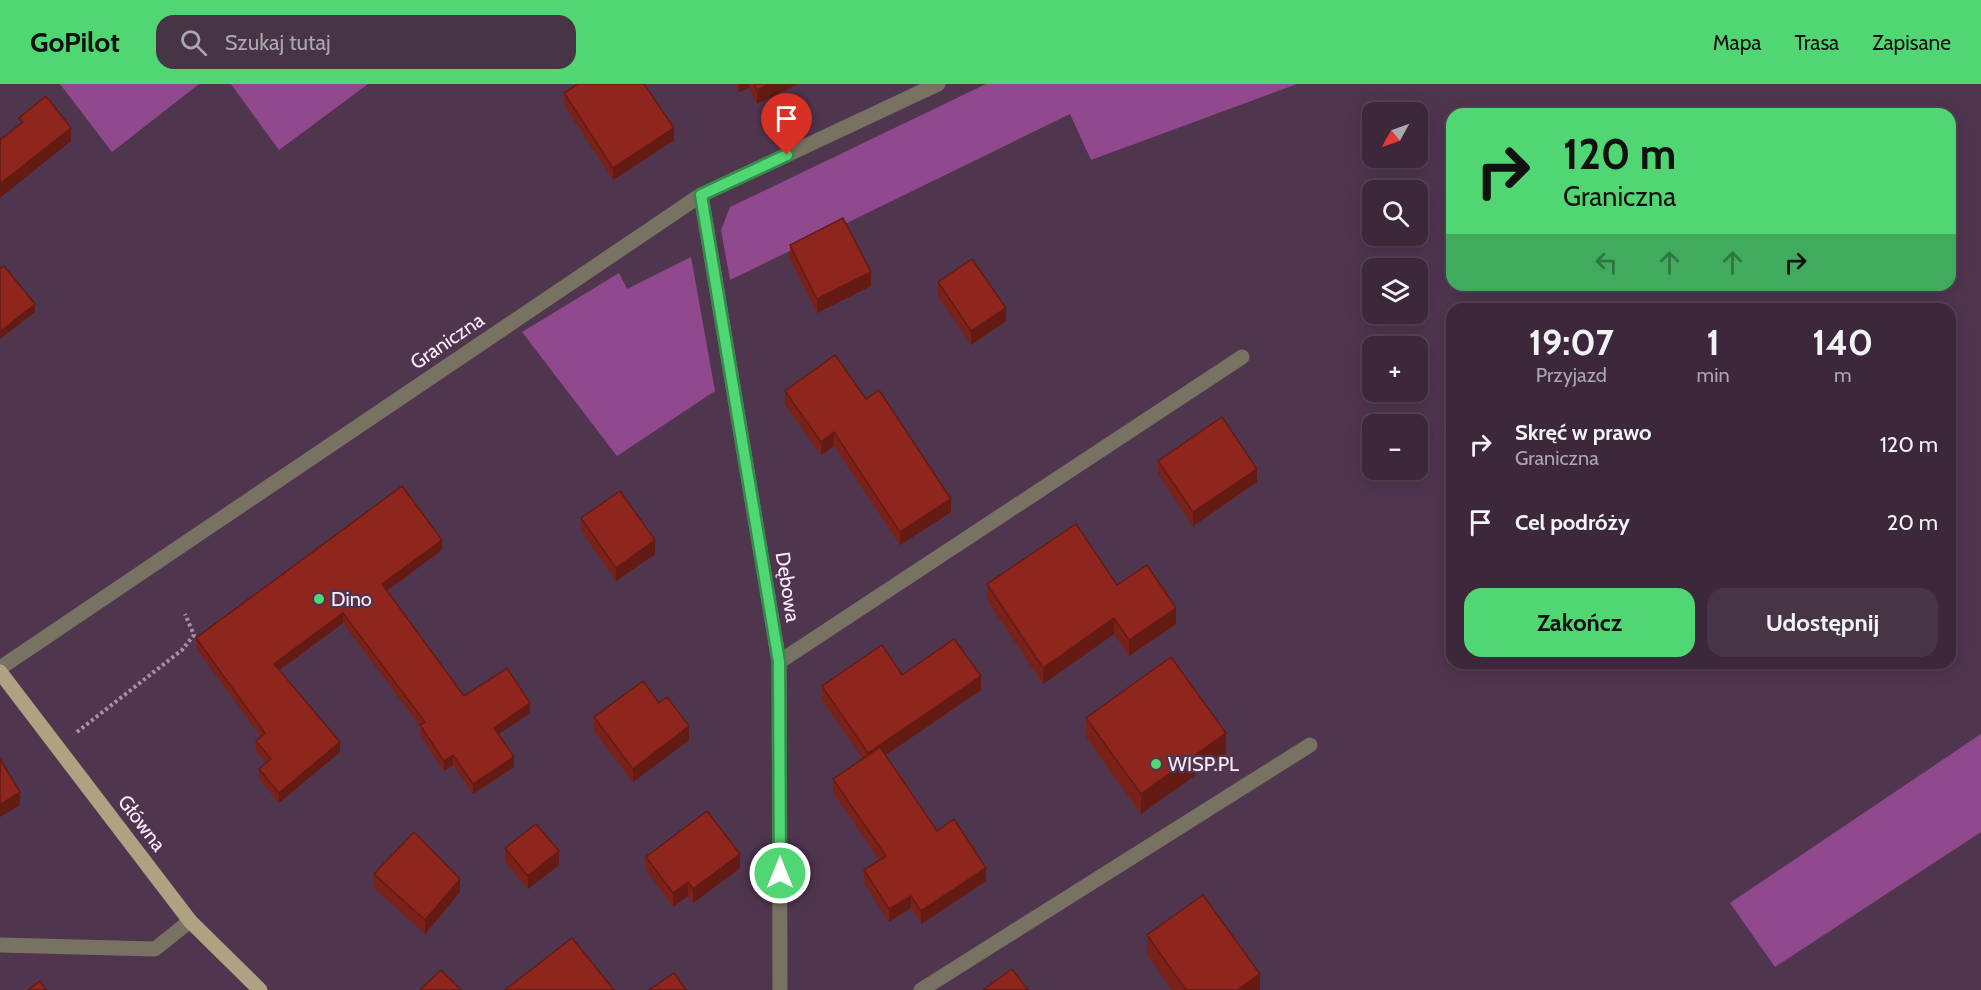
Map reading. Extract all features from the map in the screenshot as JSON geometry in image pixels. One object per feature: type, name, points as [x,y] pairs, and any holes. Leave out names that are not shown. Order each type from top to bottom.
[{"type":"main road","name":"Główna","points":[[0,670],[190,921],[260,990]]},
{"type":"street","name":"Graniczna","points":[[0,670],[701,195],[938,84]]},
{"type":"street","name":"Dębowa","points":[[701,195],[779,662],[780,990]]},
{"type":"street","points":[[779,662],[1242,357]]},
{"type":"street","points":[[921,990],[1310,745]]},
{"type":"street","points":[[0,945],[155,950],[190,921]]},
{"type":"path","points":[[57,747],[182,650],[194,635],[184,614]]},
{"type":"shaded area","points":[[60,84],[199,84],[112,152]]},
{"type":"shaded area","points":[[231,84],[368,84],[279,150]]},
{"type":"shaded area","points":[[986,84],[1297,84],[1091,160],[1070,114],[730,280],[721,230],[730,207]]},
{"type":"shaded area","points":[[691,257],[715,391],[617,456],[522,332],[619,273],[627,289]]},
{"type":"shaded area","points":[[1981,734],[1981,832],[1775,967],[1730,903]]},
{"type":"building","points":[[578,84],[644,84],[674,128],[613,168],[564,93]]},
{"type":"building","points":[[754,84],[770,84],[757,90]]},
{"type":"building","points":[[46,96],[71,128],[0,184],[0,140],[23,122],[19,118]]},
{"type":"building","points":[[843,218],[871,272],[817,299],[790,245]]},
{"type":"building","points":[[972,259],[1006,308],[971,331],[938,282]]},
{"type":"building","points":[[4,266],[35,304],[0,332],[0,269]]},
{"type":"building","points":[[835,355],[866,399],[879,390],[951,499],[900,532],[834,432],[821,442],[785,391]]},
{"type":"building","points":[[1222,417],[1257,469],[1193,512],[1158,461]]},
{"type":"building","points":[[402,486],[442,540],[382,584],[464,696],[507,668],[530,703],[494,728],[514,757],[473,784],[453,755],[444,761],[420,725],[425,722],[343,613],[274,664],[340,742],[279,793],[259,769],[271,759],[256,741],[265,733],[196,638]]},
{"type":"building","points":[[620,491],[655,540],[616,568],[581,518]]},
{"type":"building","points":[[1076,524],[1117,585],[1147,565],[1176,608],[1129,640],[1114,618],[1043,668],[987,584]]},
{"type":"building","points":[[954,639],[981,676],[868,753],[822,686],[882,645],[902,675]]},
{"type":"building","points":[[1171,657],[1226,733],[1141,794],[1086,718]]},
{"type":"building","points":[[643,681],[659,703],[667,697],[689,726],[633,769],[594,717]]},
{"type":"building","points":[[880,747],[937,831],[954,819],[986,868],[921,911],[911,896],[889,909],[864,870],[886,856],[833,779]]},
{"type":"building","points":[[0,759],[20,792],[0,805]]},
{"type":"building","points":[[707,811],[740,854],[693,889],[688,882],[673,893],[646,857]]},
{"type":"building","points":[[536,824],[559,851],[528,876],[505,848]]},
{"type":"building","points":[[414,832],[460,879],[425,920],[374,874]]},
{"type":"building","points":[[1203,895],[1260,974],[1237,990],[1186,990],[1147,935]]},
{"type":"building","points":[[572,938],[614,990],[505,990]]},
{"type":"building","points":[[1012,969],[1028,990],[983,990]]},
{"type":"building","points":[[441,970],[461,990],[420,990]]},
{"type":"building","points":[[674,973],[686,990],[649,990]]},
{"type":"building","points":[[40,981],[46,990],[28,990]]},
{"type":"place","name":"Dino","points":[[319,599]]},
{"type":"place","name":"WISP.PL","points":[[1156,764]]},
{"type":"route","points":[[780,873],[779,662],[701,195],[787,155]]}]
